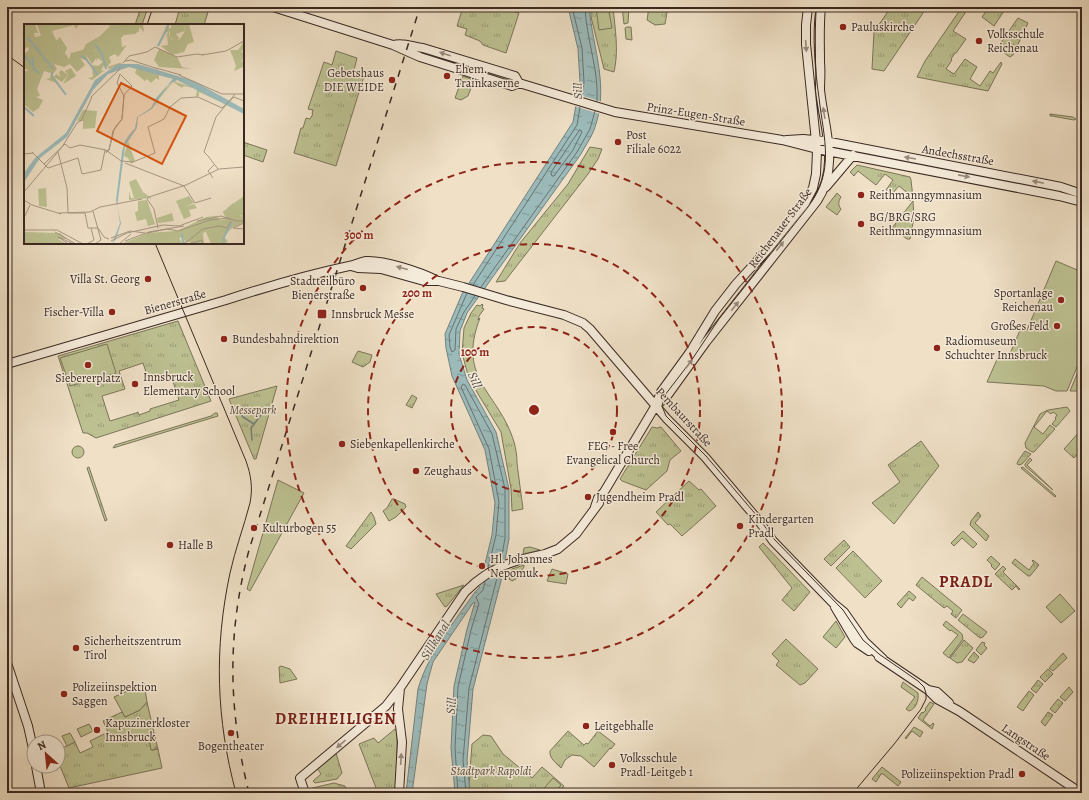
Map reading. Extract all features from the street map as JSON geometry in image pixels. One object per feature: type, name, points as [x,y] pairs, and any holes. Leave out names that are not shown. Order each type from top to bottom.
[{"type":"street","name":"Prinz-Eugen-Straße","points":[[273,7],[393,45],[420,57],[512,86],[519,83],[606,110],[782,140],[830,151]]},
{"type":"street","name":"Reichenauer Straße","points":[[305,793],[300,778],[386,706],[400,688],[465,592],[476,582],[497,568],[519,560],[545,554],[560,547],[576,534],[595,507],[598,498],[604,492],[656,405],[661,392],[690,352],[718,307],[736,284],[763,255],[807,199],[816,179],[817,164],[817,149],[806,44],[808,7]]},
{"type":"street","name":"Reichenauer Straße","points":[[656,405],[667,396],[693,358],[752,284],[823,190],[829,169],[830,151],[820,83],[819,37],[821,7]]},
{"type":"street","name":"Prinz-Eugen-Straße","points":[[782,140],[802,138],[828,142]]},
{"type":"street","name":"Andechsstraße","points":[[828,142],[874,156],[1082,202]]},
{"type":"street","name":"Andechsstraße","points":[[830,151],[982,171],[1061,187],[1082,194]]},
{"type":"street","points":[[823,190],[853,155]]},
{"type":"street","name":"Bienerstraße","points":[[7,364],[263,288],[366,261],[383,263],[463,287]]},
{"type":"street","name":"Pembaurstraße","points":[[463,287],[564,315],[583,323],[590,329],[667,418],[705,457],[759,521],[772,540],[848,617],[856,636]]},
{"type":"street","name":"Langstraße","points":[[856,636],[865,642],[883,659],[928,690],[940,694],[959,711],[1081,793]]},
{"type":"street","points":[[7,663],[30,734]]},
{"type":"street","points":[[399,793],[402,742],[398,709],[400,688]]},
{"type":"street","points":[[386,706],[391,704],[398,709]]},
{"type":"street","points":[[37,774],[41,793]]},
{"type":"green space","points":[[141,7],[148,7],[142,24],[135,24]]},
{"type":"green space","points":[[180,7],[191,7],[208,12],[204,24],[175,24]]},
{"type":"green space","points":[[463,7],[498,7],[519,13],[506,53],[483,45],[480,41],[465,35],[467,29],[457,26]]},
{"type":"green space","points":[[591,7],[613,7],[616,31],[614,72],[604,69],[591,17]]},
{"type":"green space","points":[[596,7],[608,7],[612,28],[599,30]]},
{"type":"green space","points":[[622,7],[629,7],[628,23],[624,24]]},
{"type":"green space","points":[[649,7],[668,7],[665,24],[655,25],[647,20]]},
{"type":"green space","points":[[891,7],[927,7],[884,71],[872,69],[874,32]]},
{"type":"green space","points":[[962,7],[969,7],[953,31],[966,39],[951,59],[952,60],[946,69],[954,74],[965,59],[977,67],[970,79],[980,86],[990,71],[993,73],[1001,62],[1002,64],[988,91],[917,77],[925,61]]},
{"type":"green space","points":[[989,7],[998,7],[1004,11],[994,26],[982,17]]},
{"type":"green space","points":[[1018,18],[1028,23],[1013,55],[1010,57],[997,48]]},
{"type":"green space","points":[[631,27],[632,40],[626,39],[625,28]]},
{"type":"green space","points":[[421,49],[511,78],[510,82],[419,54]]},
{"type":"green space","points":[[336,51],[357,58],[354,70],[365,73],[336,166],[294,153],[301,128],[303,128],[306,118],[310,119],[313,114],[313,110],[308,109],[324,62],[332,65]]},
{"type":"green space","points":[[463,76],[474,80],[468,96],[461,100],[455,98]]},
{"type":"green space","points":[[1050,114],[1073,117],[1076,119],[1074,120],[1050,116]]},
{"type":"green space","points":[[244,142],[267,150],[263,162],[244,155]]},
{"type":"green space","points":[[590,147],[602,149],[598,159],[588,174],[505,281],[496,282],[520,243],[568,184]]},
{"type":"green space","points":[[884,156],[1059,191],[1058,193],[882,158]]},
{"type":"green space","points":[[857,165],[910,177],[913,198],[910,201],[907,198],[910,195],[899,186],[892,194],[886,190],[893,180],[885,174],[876,185],[858,171],[854,176],[850,172]]},
{"type":"green space","points":[[837,193],[841,197],[839,200],[839,206],[841,209],[837,215],[826,207]]},
{"type":"green space","points":[[913,201],[914,217],[910,239],[907,239],[892,228]]},
{"type":"green space","name":"Großes Feld","points":[[1056,261],[1082,272],[1082,355],[1067,391],[1056,391],[1044,386],[987,382],[999,355],[1008,358],[1021,328],[1027,330]]},
{"type":"green space","points":[[482,304],[482,308],[484,309],[478,320],[480,318],[474,339],[473,356],[476,371],[482,384],[499,410],[515,445],[523,509],[512,511],[511,489],[501,432],[469,379],[462,353],[464,328],[471,313],[477,305],[480,306]]},
{"type":"green space","name":"Innsbruck Elementary School","points":[[178,321],[211,401],[96,438],[87,433],[83,433],[58,356]],"holes":[[[143,363],[149,381],[171,375],[179,400],[150,409],[150,411],[139,415],[138,412],[110,421],[102,396],[125,389],[119,371]]]},
{"type":"green space","name":"Siebererplatz","points":[[107,344],[116,373],[70,386],[60,358]]},
{"type":"green space","points":[[358,351],[372,355],[370,362],[363,367],[352,362]]},
{"type":"green space","points":[[1082,362],[1082,391],[1070,391]]},
{"type":"green space","name":"Messepark","points":[[277,386],[256,459],[254,459],[229,399]]},
{"type":"green space","points":[[412,395],[417,398],[412,408],[406,405]]},
{"type":"green space","points":[[1067,407],[1070,411],[1056,427],[1052,424],[1057,415],[1053,412],[1051,414],[1047,411],[1034,427],[1043,434],[1050,425],[1055,429],[1034,452],[1026,448],[1025,443],[1040,414],[1048,410]]},
{"type":"green space","points":[[217,413],[218,416],[113,448],[115,445],[211,416]]},
{"type":"green space","points":[[652,427],[661,427],[681,451],[670,460],[667,471],[646,490],[620,479]]},
{"type":"green space","points":[[1081,430],[1082,449],[1074,458],[1064,449]]},
{"type":"green space","points":[[921,441],[939,466],[894,524],[872,503],[900,482],[888,465]]},
{"type":"green space","points":[[78,446],[82,448],[84,452],[82,456],[78,458],[74,456],[72,452],[74,448]]},
{"type":"green space","points":[[1025,451],[1031,454],[1022,464],[1017,464],[1018,461]]},
{"type":"green space","points":[[1030,458],[1032,460],[1027,465],[1053,490],[1025,466]]},
{"type":"green space","points":[[89,467],[107,520],[105,521],[87,468]]},
{"type":"green space","points":[[1022,467],[1056,496],[1055,497],[1021,468]]},
{"type":"green space","points":[[278,480],[304,493],[250,591],[247,589]]},
{"type":"green space","points":[[689,481],[699,490],[701,489],[716,506],[682,536],[670,524],[668,525],[656,512]]},
{"type":"green space","points":[[392,499],[405,504],[406,507],[396,517],[389,521],[383,511],[387,508]]},
{"type":"green space","points":[[371,512],[376,524],[351,549],[346,546]]},
{"type":"green space","points":[[978,512],[981,516],[975,523],[989,536],[986,541],[970,525],[971,521]]},
{"type":"green space","points":[[963,531],[977,544],[973,548],[962,538],[954,546],[951,543]]},
{"type":"green space","points":[[844,540],[850,547],[831,566],[824,559]]},
{"type":"green space","points":[[763,543],[810,592],[794,611],[782,600],[792,588],[759,547]]},
{"type":"green space","points":[[530,547],[540,550],[523,554],[524,548]]},
{"type":"green space","points":[[853,551],[882,581],[865,598],[836,568]]},
{"type":"green space","points":[[991,556],[1000,564],[995,570],[987,560]]},
{"type":"green space","points":[[1015,559],[1029,570],[1034,563],[1032,561],[1033,560],[1039,565],[1030,576],[1028,576],[1012,563]]},
{"type":"green space","points":[[524,565],[516,579],[512,581],[509,579],[512,569]]},
{"type":"green space","points":[[1003,566],[1006,569],[1003,572],[1020,589],[1019,590],[1016,586],[1012,590],[995,574]]},
{"type":"green space","points":[[552,569],[568,574],[566,584],[547,581]]},
{"type":"green space","points":[[922,577],[962,610],[956,618],[951,614],[953,611],[947,606],[944,608],[916,585]]},
{"type":"green space","points":[[464,585],[445,607],[436,594]]},
{"type":"green space","points":[[909,591],[916,597],[913,601],[909,598],[901,608],[897,604]]},
{"type":"green space","points":[[1060,594],[1075,611],[1061,623],[1046,607]]},
{"type":"green space","points":[[963,614],[987,632],[983,637],[980,638],[958,620]]},
{"type":"green space","points":[[836,621],[845,637],[836,648],[823,637]]},
{"type":"green space","points":[[946,621],[962,634],[963,639],[949,658],[943,653],[958,635],[943,625]]},
{"type":"green space","points":[[786,639],[818,669],[805,683],[800,685],[776,665],[779,661],[772,654]]},
{"type":"green space","points":[[964,640],[973,648],[962,662],[957,663],[950,658]]},
{"type":"green space","points":[[982,642],[985,643],[984,645],[987,648],[981,655],[976,650]]},
{"type":"green space","points":[[974,652],[979,657],[974,663],[968,660]]},
{"type":"green space","points":[[1063,653],[1067,658],[1053,671],[1049,668]]},
{"type":"green space","points":[[281,666],[290,669],[297,679],[280,683],[279,667]]},
{"type":"green space","points":[[1048,669],[1053,674],[1045,682],[1040,677]]},
{"type":"green space","points":[[1038,680],[1043,684],[1036,693],[1031,689]]},
{"type":"green space","points":[[903,682],[918,693],[918,698],[914,708],[909,711],[906,709],[915,697],[901,687]]},
{"type":"green space","points":[[144,683],[147,702],[140,710],[125,717],[114,697]]},
{"type":"green space","points":[[1069,687],[1073,692],[1065,701],[1060,697]]},
{"type":"green space","points":[[1029,691],[1034,695],[1023,711],[1017,707]]},
{"type":"green space","points":[[1058,699],[1063,703],[1055,713],[1050,709]]},
{"type":"green space","points":[[147,702],[154,733],[148,734],[152,750],[158,749],[162,768],[69,788],[63,774],[66,774],[66,746],[75,742],[80,753],[93,747],[90,741],[108,732],[103,721],[122,712],[125,717],[140,710]]},
{"type":"green space","points":[[930,702],[934,704],[923,720],[930,726],[933,723],[934,724],[932,729],[918,718],[922,712],[923,713],[926,710],[925,709]]},
{"type":"green space","points":[[1048,712],[1053,715],[1045,726],[1041,722]]},
{"type":"green space","points":[[89,724],[93,731],[81,737],[77,729]]},
{"type":"green space","points":[[914,727],[923,732],[920,737],[912,731],[906,739],[905,738]]},
{"type":"green space","points":[[395,729],[397,732],[397,793],[378,793],[359,744],[374,738],[378,743]]},
{"type":"green space","points":[[568,731],[584,745],[586,743],[588,744],[598,731],[615,744],[594,767],[581,756],[572,755],[565,760],[561,768],[552,758],[550,751]]},
{"type":"green space","points":[[70,733],[75,742],[67,746],[66,734]]},
{"type":"green space","points":[[154,733],[158,749],[151,750],[148,734]]},
{"type":"green space","name":"Stadtpark Rapoldi","points":[[483,735],[491,736],[503,754],[532,778],[542,767],[564,786],[558,793],[471,793],[469,785],[472,744]]},
{"type":"green space","points":[[336,753],[342,773],[337,779],[315,783],[313,781],[321,774],[317,768]]},
{"type":"green space","points":[[882,767],[901,782],[898,786],[883,774],[881,774],[876,782],[872,779]]},
{"type":"green space","points":[[553,778],[561,785],[554,793],[540,793]]},
{"type":"green space","points":[[334,783],[345,786],[348,793],[309,793],[308,789]]},
{"type":"water","points":[[568,7],[589,7],[601,84],[599,114],[594,130],[581,154],[467,313],[460,331],[459,354],[467,380],[496,432],[509,489],[509,539],[501,581],[473,689],[467,760],[470,793],[455,793],[451,748],[454,686],[467,629],[475,602],[433,662],[427,684],[412,793],[406,793],[418,689],[422,676],[435,651],[450,627],[479,588],[492,535],[495,503],[485,450],[452,376],[446,348],[445,334],[462,294],[573,122],[580,82],[578,49]]},
{"type":"pier","points":[[576,94],[603,102],[600,114],[574,106]]},
{"type":"pier","points":[[507,558],[505,570],[490,578],[476,589],[482,566],[488,567]]},
{"type":"waterway","points":[[239,412],[243,417],[254,424]]},
{"type":"waterway","points":[[252,440],[251,428],[261,415]]},
{"type":"tram line","points":[[147,24],[153,7]]},
{"type":"tram line","points":[[816,7],[814,29],[815,64],[826,155],[822,181],[808,207],[719,319],[691,361],[665,395],[662,406],[666,416],[706,456],[758,517],[774,539],[843,610],[863,640],[879,654],[918,681],[924,687],[926,699],[921,709],[853,793]]},
{"type":"tram line","points":[[7,55],[24,67]]},
{"type":"tram line","points":[[155,244],[246,461],[250,476],[250,503],[230,573],[221,629],[221,711],[224,738],[236,793]]},
{"type":"railway","points":[[249,793],[237,731],[233,671],[234,641],[242,581],[249,550],[420,7]]},
{"type":"place","name":"Pauluskirche","points":[[843,27]]},
{"type":"place","name":"Volksschule Reichenau","points":[[979,41]]},
{"type":"place","name":"Ehem. Trainkaserne","points":[[447,76]]},
{"type":"place","name":"Gebetshaus DIE WEIDE","points":[[392,80]]},
{"type":"place","name":"Post Filiale 6022","points":[[618,142]]},
{"type":"place","name":"Reithmanngymnasium","points":[[861,195]]},
{"type":"place","name":"BG/BRG/SRG Reithmanngymnasium","points":[[861,224]]},
{"type":"place","name":"Villa St. Georg","points":[[148,279]]},
{"type":"place","name":"Stadtteilbüro Bienerstraße","points":[[363,288]]},
{"type":"place","name":"Sportanlage Reichenau","points":[[1061,300]]},
{"type":"place","name":"Fischer-Villa","points":[[112,312]]},
{"type":"place","name":"Innsbruck Messe","points":[[322,314]]},
{"type":"place","name":"Großes Feld","points":[[1057,326]]},
{"type":"place","name":"Bundesbahndirektion","points":[[224,339]]},
{"type":"place","name":"Radiomuseum Schuchter Innsbruck","points":[[937,348]]},
{"type":"place","name":"Siebererplatz","points":[[88,365]]},
{"type":"place","name":"Innsbruck Elementary School","points":[[135,384]]},
{"type":"place","name":"FEG - Free Evangelical Church","points":[[613,432]]},
{"type":"place","name":"Siebenkapellenkirche","points":[[342,444]]},
{"type":"place","name":"Zeughaus","points":[[416,471]]},
{"type":"place","name":"Jugendheim Pradl","points":[[588,497]]},
{"type":"place","name":"Kindergarten Pradl","points":[[740,526]]},
{"type":"place","name":"Kulturbogen 55","points":[[254,528]]},
{"type":"place","name":"Halle B","points":[[170,545]]},
{"type":"place","name":"Hl. Johannes Nepomuk","points":[[482,566]]},
{"type":"place","name":"Sicherheitszentrum Tirol","points":[[76,648]]},
{"type":"place","name":"Polizeiinspektion Saggen","points":[[64,694]]},
{"type":"place","name":"Leitgebhalle","points":[[586,726]]},
{"type":"place","name":"Kapuzinerkloster Innsbruck","points":[[97,730]]},
{"type":"place","name":"Bogentheater","points":[[231,733]]},
{"type":"place","name":"Volksschule Pradl-Leitgeb 1","points":[[612,765]]},
{"type":"place","name":"Polizeiinspektion Pradl","points":[[1022,774]]},
{"type":"district","name":"PRADL","points":[[966,582]]},
{"type":"district","name":"DREIHEILIGEN","points":[[336,719]]},
{"type":"water label","name":"Sill","points":[[577,91]]},
{"type":"water label","name":"Sill","points":[[475,380]]},
{"type":"water label","name":"Sillkanal","points":[[435,640]]},
{"type":"water label","name":"Sill","points":[[451,706]]}]
